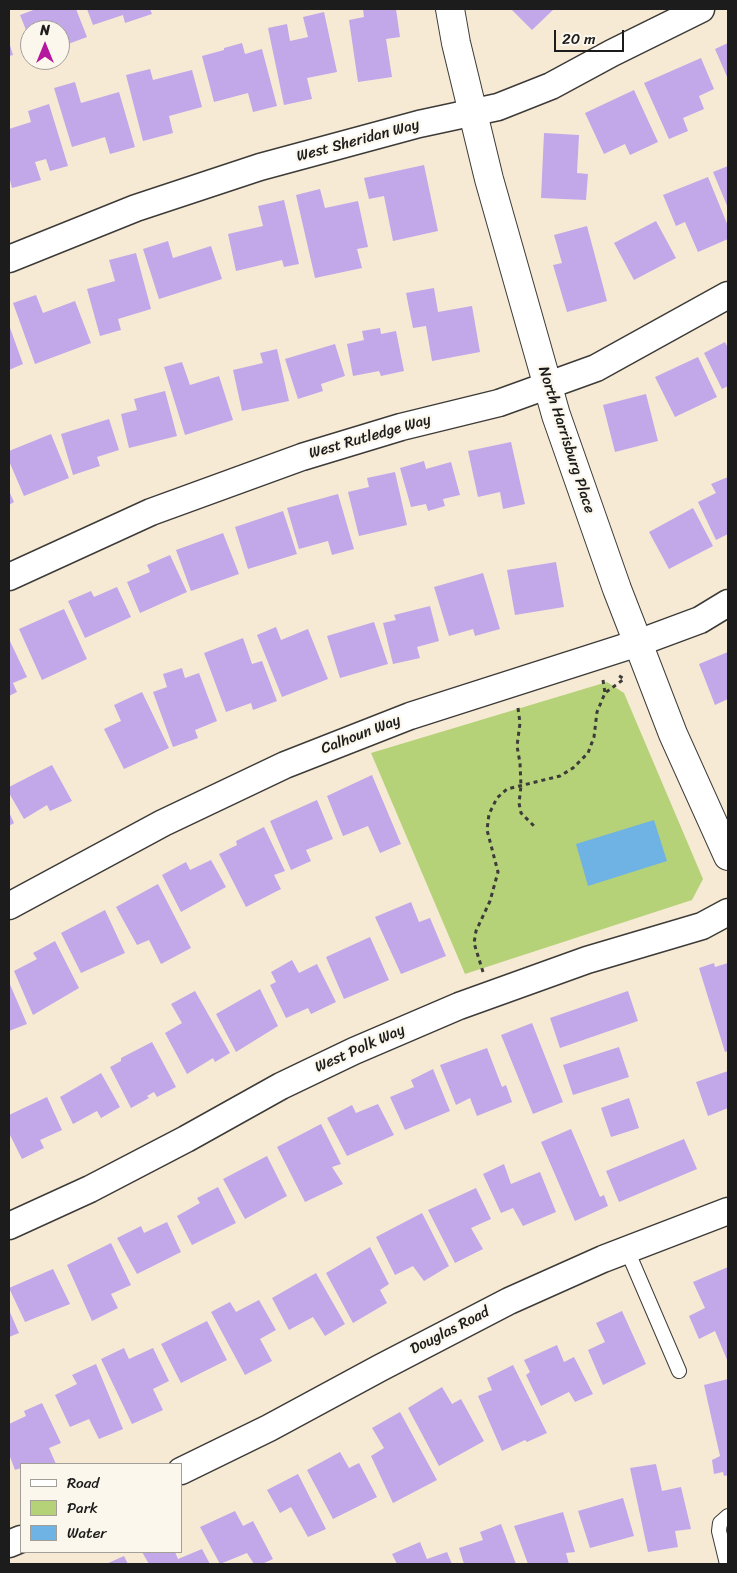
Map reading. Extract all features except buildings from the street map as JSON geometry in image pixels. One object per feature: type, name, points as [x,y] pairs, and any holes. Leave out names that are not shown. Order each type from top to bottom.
[{"type":"street","name":"North Harrisburg Place","points":[[450,9],[489,179],[556,415],[610,571],[673,734],[728,856]]},
{"type":"street","name":"West Sheridan Way","points":[[9,259],[136,208],[260,167],[410,126],[498,107],[551,86],[612,53],[701,9]]},
{"type":"street","name":"West Rutledge Way","points":[[9,578],[151,512],[302,457],[402,427],[499,403],[596,368],[728,295]]},
{"type":"street","name":"Calhoun Way","points":[[9,906],[163,823],[285,765],[410,716],[638,643],[700,620],[728,603]]},
{"type":"street","name":"West Polk Way","points":[[9,1226],[90,1189],[186,1139],[281,1086],[354,1051],[458,1006],[587,960],[702,926],[728,912]]},
{"type":"street","name":"Douglas Road","points":[[182,1471],[270,1428],[509,1301],[627,1250],[728,1210]]},
{"type":"lane","points":[[627,1250],[678,1371]]},
{"type":"lane","points":[[728,1516],[720,1523],[719,1531],[728,1564]]},
{"type":"path","points":[[605,693],[624,679],[616,674]]},
{"type":"path","points":[[483,973],[474,942],[476,931],[490,901],[498,872],[496,858],[487,830],[489,814],[497,798],[507,789],[560,776],[573,768],[588,753],[594,737],[597,712],[605,693],[603,678]]},
{"type":"path","points":[[518,704],[520,723],[517,746],[521,786],[519,803],[521,813],[534,826]]},
{"type":"green space","points":[[607,682],[624,693],[703,879],[692,900],[465,974],[371,753]]},
{"type":"water","points":[[654,820],[667,861],[588,886],[576,844]]}]
